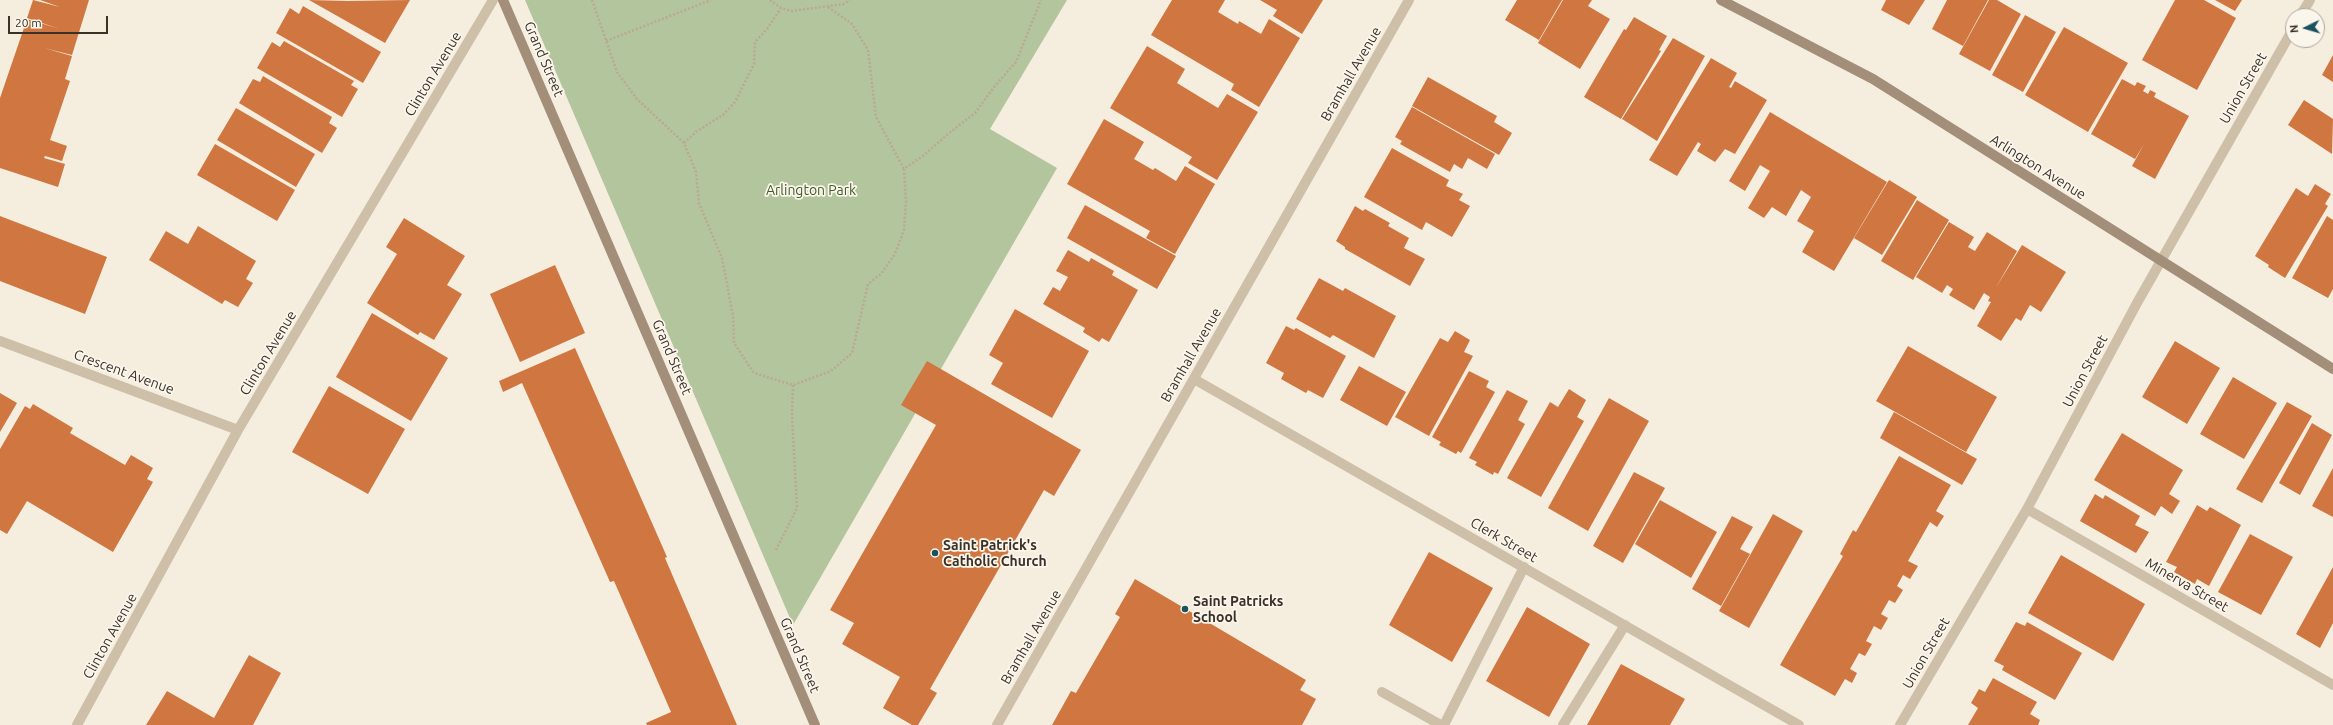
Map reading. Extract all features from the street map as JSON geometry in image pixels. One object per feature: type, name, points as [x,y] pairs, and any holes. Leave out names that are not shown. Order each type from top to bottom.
[{"type":"street","name":"Clinton Avenue","points":[[77,725],[238,430],[493,0]]},
{"type":"street","name":"Grand Street","points":[[503,0],[815,725]]},
{"type":"street","name":"Bramhall Avenue","points":[[997,725],[1409,0]]},
{"type":"street","name":"Arlington Avenue","points":[[1721,0],[1873,79],[2333,369]]},
{"type":"street","name":"Union Street","points":[[1900,725],[2027,509],[2160,261],[2285,43]]},
{"type":"street","name":"Crescent Avenue","points":[[0,341],[238,430]]},
{"type":"street","name":"Clerk Street","points":[[1194,379],[1800,725]]},
{"type":"street","name":"Minerva Street","points":[[2027,509],[2333,685]]},
{"type":"street","points":[[1444,725],[1524,568]]},
{"type":"street","points":[[1563,725],[1625,625]]},
{"type":"street","points":[[1382,692],[1441,725]]},
{"type":"path","points":[[592,0],[617,72],[637,100],[684,143],[696,172],[699,203],[722,258],[734,316],[734,343],[754,373],[794,385],[830,371],[852,353],[868,284],[881,274],[895,254],[904,230],[906,201],[904,169],[876,117],[868,50],[852,24],[828,7]]},
{"type":"path","points":[[606,41],[711,0]]},
{"type":"path","points":[[770,0],[781,8],[792,11],[844,4],[850,0]]},
{"type":"path","points":[[904,169],[975,113],[994,86],[1016,62],[1041,0]]},
{"type":"path","points":[[684,143],[697,131],[723,115],[735,102],[754,64],[754,42],[767,29],[781,8]]},
{"type":"path","points":[[776,550],[798,508],[792,415],[794,385]]},
{"type":"green space","name":"Arlington Park","points":[[525,0],[1067,0],[990,129],[1057,168],[793,625]]},
{"type":"building","points":[[33,0],[60,7],[40,0],[89,0],[72,55],[44,48],[72,56],[65,79],[70,81],[50,140],[67,146],[62,161],[45,156],[44,158],[65,164],[58,187],[0,168],[0,98],[27,19],[60,29],[27,18]]},
{"type":"building","points":[[309,0],[348,1],[410,0],[385,43]]},
{"type":"building","points":[[1172,0],[1225,0],[1218,12],[1238,24],[1239,21],[1261,34],[1269,19],[1300,38],[1259,107],[1231,90],[1234,84],[1151,35]]},
{"type":"building","points":[[1260,0],[1323,0],[1302,34],[1273,16],[1277,10]]},
{"type":"building","points":[[1517,0],[1562,0],[1539,40],[1505,20]]},
{"type":"building","points":[[1563,0],[1592,0],[1588,6],[1610,19],[1580,69],[1538,43]]},
{"type":"building","points":[[1886,0],[1925,0],[1909,25],[1881,10]]},
{"type":"building","points":[[1947,0],[1988,0],[1963,46],[1932,29]]},
{"type":"building","points":[[1989,0],[1997,0],[2021,14],[1990,71],[1959,54]]},
{"type":"building","points":[[2175,0],[2204,0],[2236,18],[2197,90],[2142,60]]},
{"type":"building","points":[[2215,0],[2242,0],[2235,11]]},
{"type":"building","points":[[303,6],[381,52],[363,83],[276,33],[290,8],[299,14]]},
{"type":"building","points":[[2025,15],[2056,32],[2023,92],[1992,75]]},
{"type":"building","points":[[1634,17],[1667,36],[1659,50],[1661,51],[1621,119],[1584,97],[1624,29],[1626,30]]},
{"type":"building","points":[[2064,27],[2128,63],[2088,132],[2025,95]]},
{"type":"building","points":[[1673,38],[1705,56],[1657,141],[1622,119]]},
{"type":"building","points":[[284,41],[354,81],[351,85],[358,89],[342,117],[257,68],[272,42],[280,47]]},
{"type":"building","points":[[1147,46],[1185,69],[1177,83],[1218,108],[1227,94],[1258,112],[1217,180],[1188,163],[1192,157],[1110,108]]},
{"type":"building","points":[[2333,55],[2333,82],[2322,75]]},
{"type":"building","points":[[1711,58],[1737,73],[1729,87],[1731,88],[1735,81],[1767,100],[1735,154],[1725,149],[1715,162],[1697,151],[1701,144],[1698,142],[1677,176],[1649,160]]},
{"type":"building","points":[[263,76],[332,117],[329,123],[337,128],[322,153],[239,103],[253,79],[260,82]]},
{"type":"building","points":[[1428,77],[1497,116],[1494,122],[1512,133],[1499,155],[1412,106]]},
{"type":"building","points":[[2122,79],[2135,86],[2137,82],[2146,86],[2143,91],[2148,94],[2150,90],[2156,93],[2154,97],[2189,116],[2155,179],[2132,166],[2144,144],[2135,159],[2091,134]]},
{"type":"building","points":[[2304,100],[2333,119],[2332,154],[2288,125]]},
{"type":"building","points":[[1412,107],[1495,154],[1487,169],[1468,158],[1462,169],[1454,164],[1450,172],[1400,144],[1402,141],[1395,137]]},
{"type":"building","points":[[236,108],[315,154],[296,187],[217,140]]},
{"type":"building","points":[[1770,112],[1887,182],[1834,271],[1802,252],[1814,231],[1797,221],[1811,197],[1801,190],[1786,216],[1772,207],[1764,218],[1748,208],[1770,171],[1760,165],[1745,191],[1729,181]]},
{"type":"building","points":[[1104,119],[1144,142],[1134,159],[1153,170],[1155,168],[1176,181],[1185,166],[1215,184],[1175,254],[1146,238],[1150,231],[1067,184]]},
{"type":"building","points":[[215,144],[295,190],[277,221],[197,175]]},
{"type":"building","points":[[1392,148],[1449,180],[1446,186],[1463,194],[1459,200],[1470,206],[1452,237],[1426,222],[1422,230],[1364,197]]},
{"type":"building","points":[[1889,180],[1917,197],[1882,255],[1854,238]]},
{"type":"building","points":[[2315,184],[2331,194],[2325,204],[2328,206],[2285,278],[2255,256],[2296,188],[2308,196]]},
{"type":"building","points":[[1917,200],[1949,220],[1913,280],[1881,261]]},
{"type":"building","points":[[1085,205],[1176,256],[1157,289],[1067,238]]},
{"type":"building","points":[[1355,206],[1363,211],[1365,209],[1390,223],[1388,226],[1409,238],[1404,248],[1425,259],[1410,286],[1345,249],[1345,247],[1336,241]]},
{"type":"building","points":[[0,216],[107,257],[85,314],[0,281]]},
{"type":"building","points":[[2327,216],[2333,220],[2333,289],[2328,298],[2292,278]]},
{"type":"building","points":[[404,218],[465,256],[447,285],[462,294],[434,340],[420,332],[418,335],[367,303],[397,254],[386,247]]},
{"type":"building","points":[[1949,222],[1974,237],[1968,247],[1975,251],[1987,232],[2017,251],[1995,289],[2022,245],[2066,272],[2041,312],[2030,305],[2021,321],[2016,318],[2001,341],[1977,326],[1991,302],[1988,301],[1990,297],[1984,293],[1974,310],[1949,295],[1953,289],[1947,285],[1942,293],[1916,277]]},
{"type":"building","points":[[198,226],[256,261],[246,279],[253,283],[238,307],[225,300],[222,304],[149,260],[166,231],[188,244]]},
{"type":"building","points":[[1068,250],[1089,262],[1091,258],[1114,271],[1112,275],[1138,290],[1109,342],[1102,338],[1099,342],[1083,332],[1085,328],[1043,304],[1053,287],[1060,291],[1068,277],[1056,271]]},
{"type":"building","points":[[555,265],[585,333],[520,362],[490,294]]},
{"type":"building","points":[[1319,278],[1343,291],[1345,288],[1396,316],[1374,358],[1333,335],[1330,338],[1296,319]]},
{"type":"building","points":[[1015,309],[1089,351],[1052,418],[991,384],[1003,363],[989,355]]},
{"type":"building","points":[[372,313],[448,358],[411,421],[336,377]]},
{"type":"building","points":[[1286,326],[1294,330],[1296,328],[1346,356],[1323,398],[1308,390],[1306,393],[1281,379],[1284,373],[1266,363]]},
{"type":"building","points":[[1455,331],[1470,340],[1464,352],[1473,356],[1429,436],[1395,417],[1440,338],[1448,342]]},
{"type":"building","points":[[2175,341],[2220,368],[2187,424],[2142,397]]},
{"type":"building","points":[[1908,346],[1997,397],[1966,452],[1876,401]]},
{"type":"building","points":[[575,348],[667,557],[665,558],[737,725],[647,725],[646,723],[671,712],[614,581],[610,582],[522,383],[503,392],[499,381]]},
{"type":"building","name":"Saint Patrick's Catholic Church","points":[[927,361],[1081,450],[1054,496],[1044,490],[930,689],[937,693],[918,725],[912,725],[883,708],[900,677],[842,644],[854,623],[830,610],[936,425],[901,405]]},
{"type":"building","points":[[1359,366],[1406,392],[1387,426],[1340,400]]},
{"type":"building","points":[[1469,371],[1489,381],[1486,387],[1495,392],[1461,453],[1458,451],[1456,454],[1439,445],[1441,442],[1432,437]]},
{"type":"building","points":[[2233,377],[2277,403],[2244,459],[2200,434]]},
{"type":"building","points":[[329,386],[405,429],[368,494],[292,452]]},
{"type":"building","points":[[1569,389],[1586,400],[1577,417],[1584,421],[1541,497],[1507,478],[1550,402],[1558,407]]},
{"type":"building","points":[[1507,390],[1528,401],[1518,420],[1525,424],[1498,474],[1494,472],[1493,475],[1475,465],[1477,462],[1469,458]]},
{"type":"building","points":[[0,393],[17,403],[0,432]]},
{"type":"building","points":[[1609,398],[1649,421],[1588,531],[1548,508]]},
{"type":"building","points":[[2287,402],[2312,416],[2262,503],[2236,489]]},
{"type":"building","points":[[33,404],[73,428],[70,433],[125,465],[131,455],[153,468],[147,479],[153,482],[113,552],[27,501],[7,534],[0,530],[0,449],[25,406],[30,409]]},
{"type":"building","points":[[1894,412],[1977,459],[1962,485],[1880,438]]},
{"type":"building","points":[[2312,423],[2332,435],[2300,495],[2279,483]]},
{"type":"building","points":[[2122,433],[2183,470],[2169,494],[2180,501],[2172,514],[2161,506],[2155,516],[2094,480]]},
{"type":"building","points":[[1899,456],[1951,485],[1936,511],[1944,516],[1937,527],[1930,522],[1908,561],[1918,566],[1910,579],[1903,575],[1897,586],[1903,590],[1895,603],[1889,600],[1881,614],[1888,618],[1881,630],[1874,626],[1866,641],[1872,644],[1865,656],[1859,653],[1850,669],[1857,673],[1852,683],[1845,679],[1835,696],[1780,665],[1843,556],[1840,554],[1853,530],[1856,532]]},
{"type":"building","points":[[2333,468],[2333,517],[2312,506]]},
{"type":"building","points":[[1634,472],[1665,488],[1623,563],[1593,546]]},
{"type":"building","points":[[2095,494],[2103,499],[2105,495],[2140,516],[2135,525],[2149,532],[2136,553],[2080,521]]},
{"type":"building","points":[[1660,500],[1717,532],[1691,578],[1635,544]]},
{"type":"building","points":[[2197,505],[2207,511],[2210,507],[2241,525],[2209,586],[2197,579],[2195,584],[2174,572],[2177,567],[2166,562]]},
{"type":"building","points":[[1773,514],[1803,531],[1749,628],[1719,611]]},
{"type":"building","points":[[1732,516],[1753,527],[1740,549],[1750,554],[1721,606],[1692,589]]},
{"type":"building","points":[[2250,534],[2293,557],[2261,615],[2218,592]]},
{"type":"building","points":[[1429,552],[1493,588],[1452,662],[1389,625]]},
{"type":"building","points":[[2061,555],[2145,604],[2113,661],[2028,613]]},
{"type":"building","points":[[2333,567],[2333,623],[2320,648],[2296,634]]},
{"type":"building","points":[[1135,579],[1306,680],[1300,690],[1316,699],[1302,725],[1052,725],[1071,691],[1076,693],[1120,617],[1115,614]]},
{"type":"building","points":[[1527,607],[1590,644],[1549,717],[1486,681]]},
{"type":"building","points":[[2016,622],[2025,626],[2027,622],[2082,653],[2055,700],[2002,670],[2004,666],[1994,661]]},
{"type":"building","points":[[249,655],[281,673],[253,725],[146,725],[167,691],[214,718]]},
{"type":"building","points":[[1621,664],[1685,699],[1670,725],[1587,725]]},
{"type":"building","points":[[1993,678],[2037,702],[2030,714],[2040,720],[2038,725],[1968,725],[1978,708],[1971,703],[1979,689],[1985,692]]},
{"type":"place","name":"Saint Patrick's Catholic Church","points":[[935,553]]},
{"type":"place","name":"Saint Patricks School","points":[[1185,609]]}]
